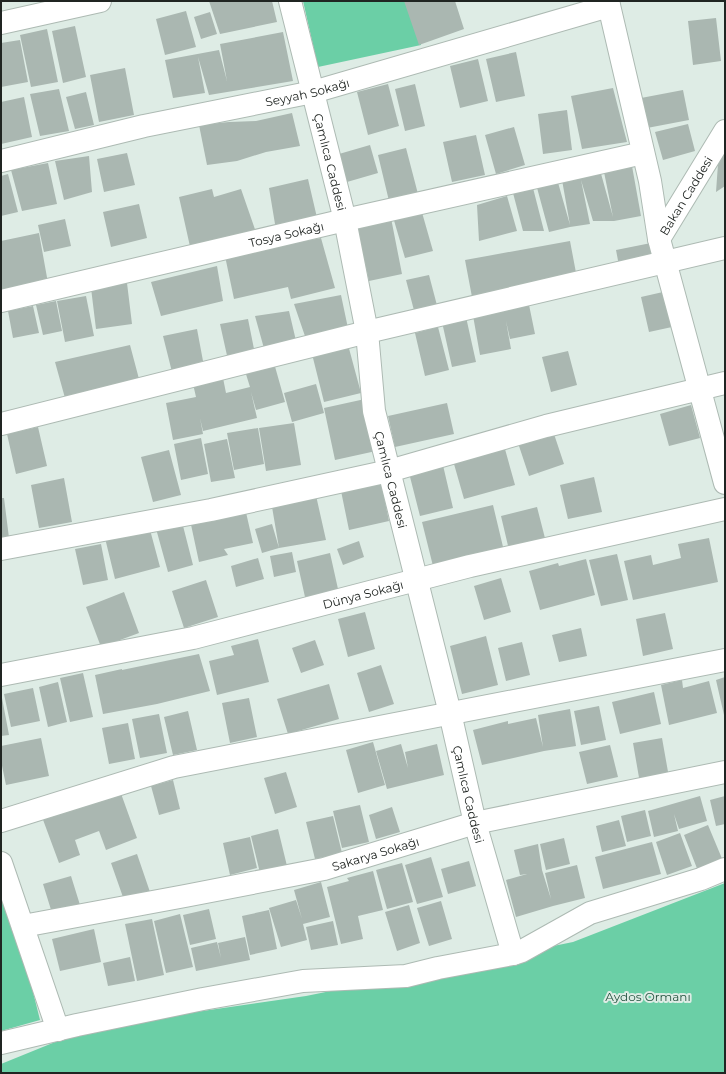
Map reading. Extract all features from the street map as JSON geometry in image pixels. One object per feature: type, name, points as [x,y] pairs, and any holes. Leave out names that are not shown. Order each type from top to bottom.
[{"type":"street","points":[[1,23],[100,1]]},
{"type":"street","name":"Çamlıca Caddesi","points":[[290,1],[345,220],[367,332],[374,411],[450,713],[475,823],[513,954]]},
{"type":"street","points":[[609,3],[650,181],[659,239],[725,483]]},
{"type":"street","name":"Seyyah Sokağı","points":[[1,161],[144,126],[313,92],[609,3]]},
{"type":"street","name":"Bakan Caddesi","points":[[659,239],[725,131]]},
{"type":"street","name":"Tosya Sokağı","points":[[1,301],[345,220],[643,153]]},
{"type":"street","points":[[1,424],[367,332],[725,248]]},
{"type":"street","points":[[1,549],[211,510],[389,471],[546,426],[725,383]]},
{"type":"street","name":"Dünya Sokağı","points":[[1,675],[192,638],[416,579],[725,509]]},
{"type":"street","points":[[1,821],[174,767],[725,660]]},
{"type":"street","name":"Sakarya Sokağı","points":[[23,926],[324,869],[475,823],[725,772]]},
{"type":"street","points":[[1,863],[58,1030]]},
{"type":"street","points":[[1,1043],[77,1025],[303,981],[406,976],[438,968],[513,954],[522,951],[590,913],[701,879],[725,869]]},
{"type":"green space","points":[[303,1],[410,1],[421,45],[318,67]]},
{"type":"green space","name":"Aydos Ormanı","points":[[725,883],[725,1073],[1,1073],[1,1064],[92,1027],[306,996],[573,942]]},
{"type":"green space","points":[[1,888],[15,920],[40,1020],[1,1031]]},
{"type":"building","points":[[209,1],[272,1],[277,22],[220,34]]},
{"type":"building","points":[[404,1],[455,1],[464,29],[419,45]]},
{"type":"building","points":[[186,11],[196,47],[165,55],[156,19]]},
{"type":"building","points":[[210,12],[217,34],[201,39],[194,17]]},
{"type":"building","points":[[716,18],[721,61],[693,65],[688,21]]},
{"type":"building","points":[[75,26],[86,77],[63,83],[52,31]]},
{"type":"building","points":[[47,29],[58,82],[31,87],[20,35]]},
{"type":"building","points":[[283,32],[293,81],[209,95],[198,57],[205,93],[173,98],[165,60],[219,50],[227,81],[220,44]]},
{"type":"building","points":[[20,40],[28,82],[1,87],[1,43]]},
{"type":"building","points":[[516,52],[525,96],[496,102],[486,59]]},
{"type":"building","points":[[478,59],[488,101],[460,108],[450,66]]},
{"type":"building","points":[[125,68],[134,115],[99,122],[90,75]]},
{"type":"building","points":[[388,84],[399,126],[368,135],[357,92]]},
{"type":"building","points":[[415,84],[425,126],[405,131],[395,89]]},
{"type":"building","points":[[613,88],[627,142],[582,149],[571,96]]},
{"type":"building","points":[[59,89],[69,131],[40,136],[30,94]]},
{"type":"building","points":[[683,90],[689,120],[647,128],[641,98]]},
{"type":"building","points":[[86,92],[94,125],[75,129],[66,97]]},
{"type":"building","points":[[24,97],[32,137],[1,144],[1,102]]},
{"type":"building","points":[[567,110],[572,150],[543,154],[538,114]]},
{"type":"building","points":[[292,113],[300,146],[266,152],[237,161],[207,165],[199,125],[256,121]]},
{"type":"building","points":[[688,124],[695,151],[663,160],[655,132]]},
{"type":"building","points":[[514,127],[525,165],[496,174],[485,135]]},
{"type":"building","points":[[476,135],[485,175],[452,182],[443,142]]},
{"type":"building","points":[[370,145],[378,173],[347,182],[339,154]]},
{"type":"building","points":[[406,148],[418,194],[389,201],[378,155]]},
{"type":"building","points":[[725,149],[725,186],[716,192],[719,150]]},
{"type":"building","points":[[127,153],[135,185],[104,192],[97,159]]},
{"type":"building","points":[[89,156],[92,192],[64,200],[55,161]]},
{"type":"building","points":[[48,163],[57,204],[22,211],[11,170]]},
{"type":"building","points":[[632,166],[641,216],[614,221],[593,221],[581,180],[590,224],[549,232],[536,184],[557,179],[570,225],[562,180],[600,170],[613,217],[604,172]]},
{"type":"building","points":[[8,174],[18,212],[1,216],[1,176]]},
{"type":"building","points":[[308,179],[318,222],[276,230],[269,188]]},
{"type":"building","points":[[533,188],[544,231],[523,231],[513,193]]},
{"type":"building","points":[[212,189],[214,197],[241,189],[257,235],[191,251],[179,197]]},
{"type":"building","points":[[507,196],[517,231],[479,241],[477,205]]},
{"type":"building","points":[[139,204],[147,238],[111,247],[103,212]]},
{"type":"building","points":[[421,209],[433,251],[405,258],[393,217]]},
{"type":"building","points":[[391,218],[402,274],[369,281],[357,226]]},
{"type":"building","points":[[65,219],[71,246],[44,252],[38,225]]},
{"type":"building","points":[[39,233],[48,283],[1,292],[1,241]]},
{"type":"building","points":[[321,238],[335,288],[291,299],[288,287],[234,299],[225,256]]},
{"type":"building","points":[[570,241],[577,278],[472,297],[465,260]]},
{"type":"building","points":[[651,243],[655,264],[620,271],[616,250]]},
{"type":"building","points":[[217,266],[223,301],[161,316],[151,282]]},
{"type":"building","points":[[429,275],[439,313],[416,318],[406,280]]},
{"type":"building","points":[[127,283],[132,324],[96,329],[91,288]]},
{"type":"building","points":[[663,292],[672,327],[649,332],[641,297]]},
{"type":"building","points":[[341,295],[349,333],[307,342],[294,304]]},
{"type":"building","points":[[86,296],[94,336],[65,342],[57,301]]},
{"type":"building","points":[[528,300],[535,334],[510,339],[506,321],[511,349],[480,355],[472,310]]},
{"type":"building","points":[[56,301],[62,331],[43,335],[36,305]]},
{"type":"building","points":[[33,306],[39,333],[13,338],[8,311]]},
{"type":"building","points":[[289,311],[297,345],[265,352],[255,316]]},
{"type":"building","points":[[466,317],[476,362],[452,367],[442,322]]},
{"type":"building","points":[[248,319],[255,354],[228,360],[220,324]]},
{"type":"building","points":[[438,327],[449,370],[425,376],[415,333]]},
{"type":"building","points":[[197,329],[203,361],[172,372],[163,336]]},
{"type":"building","points":[[347,341],[361,393],[324,402],[311,350]]},
{"type":"building","points":[[130,345],[139,379],[65,398],[55,362]]},
{"type":"building","points":[[568,351],[577,385],[551,392],[542,357]]},
{"type":"building","points":[[274,363],[285,402],[256,410],[251,392],[257,418],[203,431],[200,418],[203,434],[173,440],[166,403],[196,397],[193,384],[223,378],[226,393],[250,387],[245,371]]},
{"type":"building","points":[[316,384],[324,413],[292,422],[284,393]]},
{"type":"building","points":[[365,399],[376,451],[335,460],[324,408]]},
{"type":"building","points":[[447,403],[454,434],[395,447],[388,416]]},
{"type":"building","points":[[691,405],[700,438],[669,446],[660,414]]},
{"type":"building","points":[[294,423],[301,465],[266,471],[259,428]]},
{"type":"building","points":[[38,427],[47,466],[16,474],[7,434]]},
{"type":"building","points":[[258,428],[264,464],[234,470],[227,433]]},
{"type":"building","points":[[552,428],[564,464],[529,476],[517,440]]},
{"type":"building","points":[[201,438],[208,474],[181,480],[174,444]]},
{"type":"building","points":[[227,439],[235,478],[211,482],[204,444]]},
{"type":"building","points":[[503,442],[515,485],[464,499],[452,457]]},
{"type":"building","points":[[169,450],[181,495],[153,502],[141,457]]},
{"type":"building","points":[[442,461],[453,508],[420,516],[408,469]]},
{"type":"building","points":[[594,477],[602,512],[568,519],[560,485]]},
{"type":"building","points":[[64,478],[72,522],[39,528],[31,485]]},
{"type":"building","points":[[380,478],[389,521],[349,530],[340,486]]},
{"type":"building","points":[[315,491],[326,540],[279,548],[271,501]]},
{"type":"building","points":[[1,498],[4,498],[9,538],[1,539]]},
{"type":"building","points":[[493,505],[504,551],[435,574],[422,522]]},
{"type":"building","points":[[537,507],[546,542],[509,550],[501,516]]},
{"type":"building","points":[[245,508],[253,543],[224,549],[228,555],[199,562],[190,520]]},
{"type":"building","points":[[181,518],[193,565],[168,572],[155,525]]},
{"type":"building","points":[[272,524],[279,548],[262,553],[255,529]]},
{"type":"building","points":[[149,526],[160,567],[115,579],[105,538]]},
{"type":"building","points":[[709,538],[718,582],[633,600],[624,561],[651,555],[653,565],[681,558],[678,544]]},
{"type":"building","points":[[359,541],[364,557],[343,565],[337,549]]},
{"type":"building","points":[[101,544],[108,580],[83,585],[75,549]]},
{"type":"building","points":[[292,552],[296,572],[274,577],[270,556]]},
{"type":"building","points":[[330,553],[338,589],[305,597],[297,561]]},
{"type":"building","points":[[617,554],[628,600],[601,606],[589,560]]},
{"type":"building","points":[[258,558],[264,579],[236,587],[231,566]]},
{"type":"building","points":[[586,559],[595,595],[540,610],[529,571],[558,563],[559,566]]},
{"type":"building","points":[[501,578],[511,612],[484,620],[474,586]]},
{"type":"building","points":[[206,580],[218,617],[184,628],[172,591]]},
{"type":"building","points":[[124,592],[139,633],[101,647],[86,607]]},
{"type":"building","points":[[365,612],[375,649],[348,657],[338,619]]},
{"type":"building","points":[[665,613],[673,649],[643,656],[636,619]]},
{"type":"building","points":[[581,628],[587,656],[559,662],[552,635]]},
{"type":"building","points":[[486,636],[498,685],[462,694],[450,646]]},
{"type":"building","points":[[258,639],[269,682],[217,695],[209,661],[234,655],[231,646]]},
{"type":"building","points":[[315,640],[324,665],[301,673],[292,648]]},
{"type":"building","points":[[522,642],[530,675],[506,681],[498,648]]},
{"type":"building","points":[[199,654],[210,691],[157,704],[103,714],[95,675]]},
{"type":"building","points":[[381,665],[394,704],[369,712],[357,673]]},
{"type":"building","points":[[83,673],[93,717],[70,722],[60,678]]},
{"type":"building","points":[[725,677],[725,715],[724,715],[716,680]]},
{"type":"building","points":[[682,680],[683,688],[709,681],[717,713],[669,725],[661,685]]},
{"type":"building","points":[[58,682],[67,722],[48,727],[39,687]]},
{"type":"building","points":[[329,684],[339,719],[288,734],[277,699]]},
{"type":"building","points":[[33,688],[40,721],[11,727],[4,694]]},
{"type":"building","points":[[654,692],[661,724],[620,734],[612,702]]},
{"type":"building","points":[[2,698],[9,735],[1,736],[1,699]]},
{"type":"building","points":[[249,698],[257,737],[230,743],[222,703]]},
{"type":"building","points":[[599,706],[606,740],[581,745],[574,711]]},
{"type":"building","points":[[570,709],[576,746],[544,751],[482,765],[473,730],[508,721],[508,724],[536,718],[543,747],[538,715]]},
{"type":"building","points":[[188,711],[197,750],[173,755],[164,717]]},
{"type":"building","points":[[159,714],[167,753],[140,758],[132,719]]},
{"type":"building","points":[[128,723],[135,759],[109,764],[102,728]]},
{"type":"building","points":[[41,738],[49,776],[6,785],[1,761],[1,746]]},
{"type":"building","points":[[662,738],[670,783],[641,789],[633,743]]},
{"type":"building","points":[[373,742],[385,785],[358,793],[346,750]]},
{"type":"building","points":[[401,744],[408,768],[405,752],[437,744],[444,775],[387,789],[376,751]]},
{"type":"building","points":[[610,745],[618,777],[587,784],[579,752]]},
{"type":"building","points":[[286,772],[297,807],[275,814],[264,778]]},
{"type":"building","points":[[173,780],[180,809],[159,815],[151,786]]},
{"type":"building","points":[[119,788],[137,838],[106,850],[99,831],[75,840],[80,855],[59,863],[42,817]]},
{"type":"building","points":[[700,796],[707,821],[679,829],[674,814],[678,831],[654,837],[648,811]]},
{"type":"building","points":[[725,796],[725,824],[716,826],[710,800]]},
{"type":"building","points":[[360,805],[369,842],[342,848],[333,811]]},
{"type":"building","points":[[392,807],[400,832],[376,839],[369,815]]},
{"type":"building","points":[[645,810],[651,836],[627,842],[621,816]]},
{"type":"building","points":[[333,816],[342,853],[315,859],[306,822]]},
{"type":"building","points":[[619,820],[626,846],[602,852],[596,826]]},
{"type":"building","points":[[708,825],[723,861],[698,871],[684,835]]},
{"type":"building","points":[[278,829],[287,866],[260,873],[251,836]]},
{"type":"building","points":[[680,833],[692,866],[667,875],[656,842]]},
{"type":"building","points":[[250,837],[257,868],[230,875],[223,843]]},
{"type":"building","points":[[564,838],[570,864],[546,870],[540,844]]},
{"type":"building","points":[[652,842],[661,874],[603,889],[595,857]]},
{"type":"building","points":[[538,844],[542,870],[551,899],[545,873],[577,865],[585,898],[516,917],[506,880],[527,874],[520,875],[514,850]]},
{"type":"building","points":[[137,854],[150,892],[124,900],[111,863]]},
{"type":"building","points":[[431,857],[443,897],[417,904],[405,865]]},
{"type":"building","points":[[469,861],[476,886],[448,894],[441,869]]},
{"type":"building","points":[[402,863],[413,902],[387,909],[376,870]]},
{"type":"building","points":[[373,871],[383,910],[358,916],[363,939],[341,944],[327,887],[349,881],[347,878]]},
{"type":"building","points":[[71,876],[80,905],[52,913],[43,884]]},
{"type":"building","points":[[321,882],[330,917],[303,924],[307,940],[281,947],[269,908],[296,900],[302,919],[294,890]]},
{"type":"building","points":[[441,901],[452,939],[429,946],[417,908]]},
{"type":"building","points":[[409,905],[420,943],[397,951],[385,912]]},
{"type":"building","points":[[209,909],[216,939],[190,945],[183,915]]},
{"type":"building","points":[[269,910],[277,949],[250,955],[242,916]]},
{"type":"building","points":[[180,914],[193,967],[166,973],[154,921]]},
{"type":"building","points":[[152,919],[164,975],[137,981],[125,924]]},
{"type":"building","points":[[333,921],[338,945],[311,950],[306,927]]},
{"type":"building","points":[[94,929],[101,962],[60,971],[52,939]]},
{"type":"building","points":[[245,937],[250,960],[196,971],[191,948],[217,942],[221,958],[218,943]]},
{"type":"building","points":[[130,957],[135,981],[108,986],[103,963]]}]
